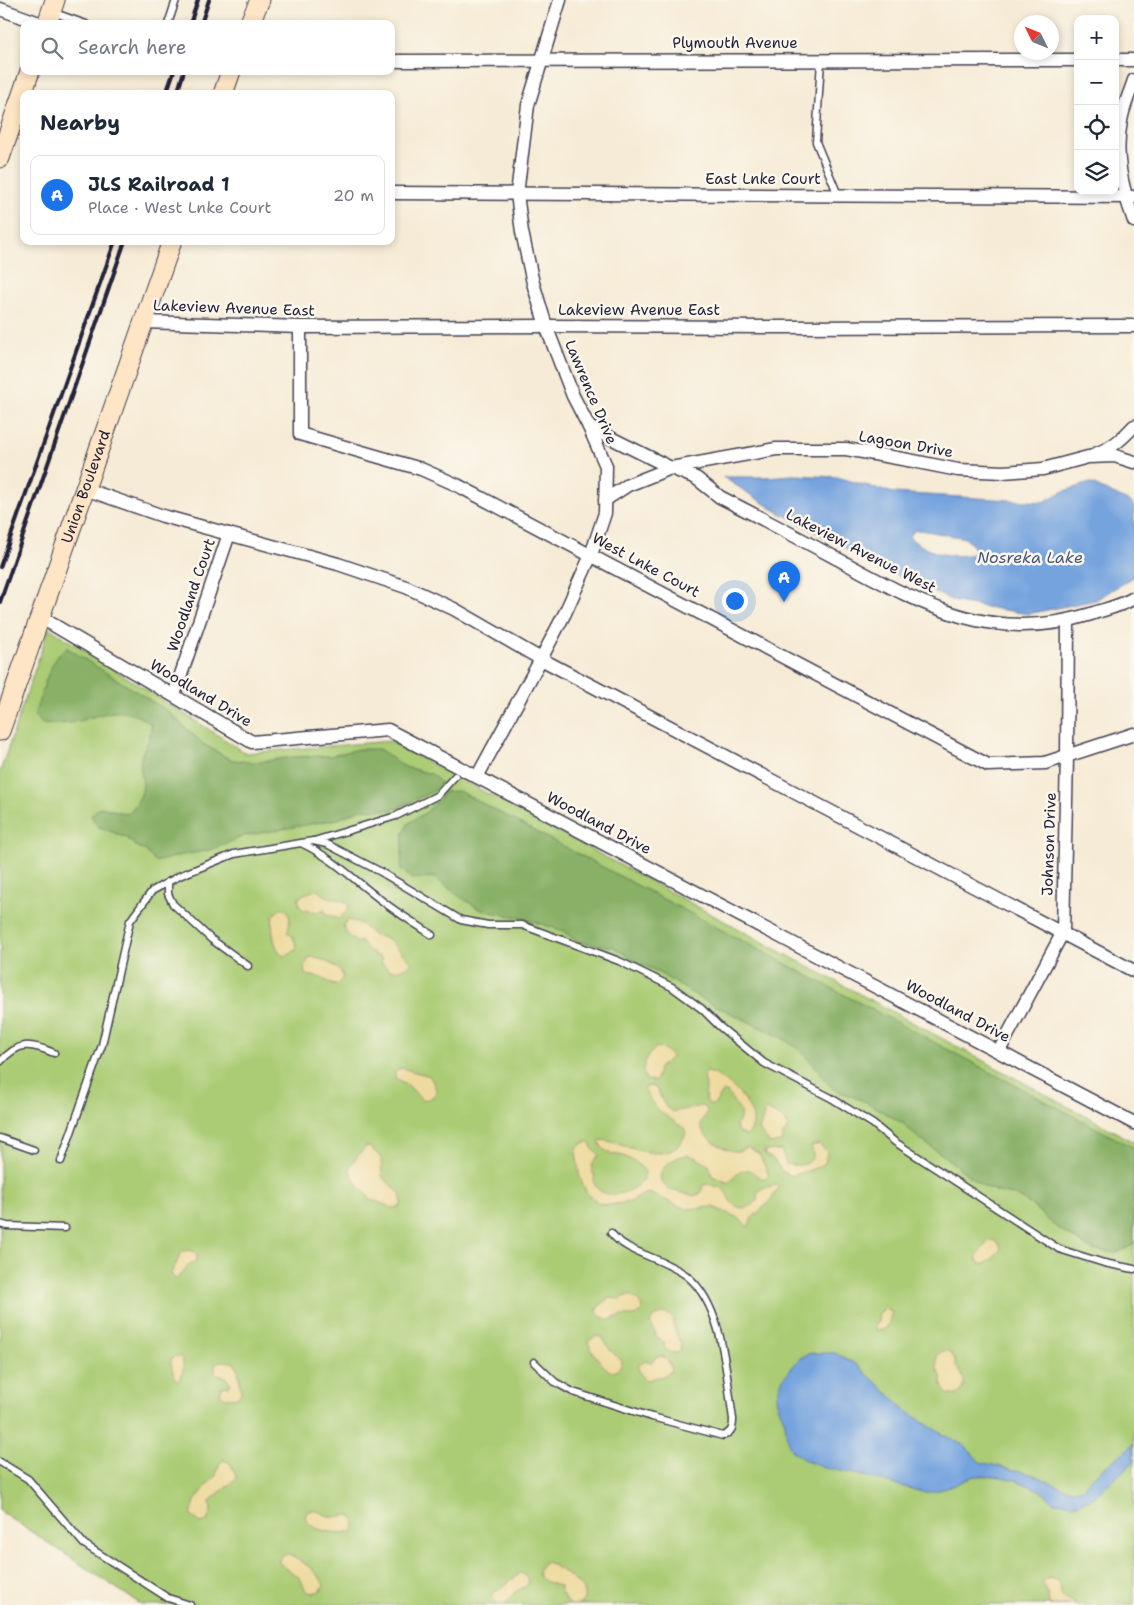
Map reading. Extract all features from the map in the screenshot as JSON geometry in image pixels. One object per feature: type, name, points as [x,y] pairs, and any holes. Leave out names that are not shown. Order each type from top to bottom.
[{"type":"main road","points":[[250,20],[255,0]]},
{"type":"main road","points":[[251,20],[260,0]]},
{"type":"main road","points":[[23,90],[29,75]]},
{"type":"main road","points":[[224,90],[230,75]]},
{"type":"main road","points":[[0,158],[20,100]]},
{"type":"main road","name":"Union Boulevard","points":[[0,731],[171,245]]},
{"type":"street","name":"Lawrence Drive","points":[[477,777],[542,659],[591,555],[605,513],[606,466],[589,427],[572,396],[546,326],[533,283],[522,232],[517,194],[528,105],[560,0]]},
{"type":"street","points":[[0,9],[49,15]]},
{"type":"street","name":"Plymouth Avenue","points":[[395,60],[1074,60]]},
{"type":"street","points":[[1119,60],[1134,60]]},
{"type":"street","points":[[1134,80],[1121,120],[1117,158],[1130,197],[1134,221]]},
{"type":"street","name":"East Lnke Court","points":[[395,193],[1130,197]]},
{"type":"street","name":"Lakeview Avenue East","points":[[143,322],[300,327],[1134,326]]},
{"type":"street","name":"West Lnke Court","points":[[300,327],[300,434],[421,469],[457,485],[988,765],[1045,764],[1134,734]]},
{"type":"street","points":[[1088,457],[1109,449],[1118,443],[1134,426]]},
{"type":"street","points":[[589,427],[671,468]]},
{"type":"street","name":"Lagoon Drive","points":[[605,500],[628,485],[671,468],[776,449],[846,449],[958,470],[1003,472],[1044,469],[1088,457],[1116,456],[1134,462]]},
{"type":"street","name":"Lakeview Avenue West","points":[[671,468],[696,478],[720,497],[890,588],[960,617],[998,625],[1038,626],[1068,622],[1124,604],[1134,598]]},
{"type":"street","points":[[85,489],[163,516],[338,564],[406,587],[454,609],[542,659],[1134,971]]},
{"type":"street","name":"Woodland Court","points":[[174,695],[229,534]]},
{"type":"street","name":"Woodland Drive","points":[[40,617],[252,742],[388,730],[1134,1123]]},
{"type":"street","name":"Johnson Drive","points":[[999,1051],[1063,932],[1068,756],[1068,622]]},
{"type":"lane","points":[[169,20],[176,0]]},
{"type":"lane","points":[[49,15],[70,20]]},
{"type":"lane","points":[[821,60],[816,142],[838,195]]},
{"type":"lane","points":[[61,1161],[102,1045],[130,920],[152,891],[179,876],[234,854],[313,841],[396,816],[438,795],[455,776]]},
{"type":"lane","points":[[313,841],[327,844],[379,871],[461,920],[488,925],[522,925],[619,961],[672,987],[702,1009],[719,1026],[764,1063],[831,1098],[873,1124],[895,1142],[1060,1249],[1104,1263],[1134,1269]]},
{"type":"lane","points":[[302,843],[319,851],[347,871],[381,900],[432,935]]},
{"type":"lane","points":[[168,882],[168,894],[173,904],[211,939],[248,966]]},
{"type":"lane","points":[[0,1062],[16,1047],[36,1046],[54,1054]]},
{"type":"lane","points":[[0,1138],[34,1150]]},
{"type":"lane","points":[[0,1224],[8,1226],[65,1228]]},
{"type":"lane","points":[[534,1362],[555,1382],[574,1392],[652,1417],[723,1436],[730,1433],[733,1419],[720,1340],[712,1310],[700,1291],[687,1276],[652,1256],[621,1244],[611,1233]]},
{"type":"lane","points":[[0,1462],[28,1480],[84,1544],[168,1598],[190,1605]]},
{"type":"green space","points":[[49,628],[246,753],[390,741],[1134,1142],[1134,1605],[142,1605],[0,1511],[0,772]]},
{"type":"green space","points":[[67,648],[169,712],[203,744],[230,759],[252,763],[293,757],[330,756],[358,749],[379,749],[405,767],[432,774],[441,783],[438,789],[393,810],[361,809],[338,819],[244,836],[211,850],[155,862],[146,851],[136,846],[127,838],[97,826],[91,815],[100,807],[128,814],[136,804],[143,788],[140,761],[149,738],[151,724],[138,716],[125,712],[103,714],[68,723],[49,724],[43,724],[34,716],[50,669],[55,660]]},
{"type":"green space","points":[[459,791],[1134,1148],[1134,1244],[1117,1253],[1092,1250],[1056,1227],[1018,1196],[998,1192],[981,1185],[918,1138],[902,1123],[864,1101],[833,1089],[814,1065],[797,1048],[782,1038],[700,998],[614,947],[578,942],[563,931],[522,918],[481,910],[434,877],[412,879],[401,869],[403,834],[409,823],[426,812],[439,800],[444,792]]},
{"type":"sand","points":[[316,890],[329,897],[344,901],[349,905],[348,910],[339,919],[326,914],[324,909],[320,912],[303,910],[299,905],[299,898]]},
{"type":"sand","points":[[281,908],[287,910],[290,921],[287,932],[292,936],[297,946],[292,953],[283,956],[275,943],[272,925],[273,915]]},
{"type":"sand","points":[[348,920],[361,924],[372,934],[388,939],[412,963],[400,970],[392,970],[385,966],[381,962],[382,959],[370,952],[361,941],[356,942],[347,934],[343,925]]},
{"type":"sand","points":[[310,957],[324,961],[338,969],[343,977],[340,982],[334,985],[322,978],[305,974],[304,967]]},
{"type":"sand","points":[[657,1047],[666,1050],[672,1057],[659,1068],[656,1081],[646,1080],[643,1071],[645,1062]]},
{"type":"sand","points":[[401,1068],[430,1076],[436,1089],[436,1094],[429,1099],[422,1100],[408,1085],[395,1078],[395,1072]]},
{"type":"sand","points":[[708,1072],[716,1075],[735,1089],[750,1108],[753,1119],[752,1128],[746,1136],[738,1132],[736,1126],[739,1121],[740,1112],[727,1092],[723,1092],[714,1105],[707,1101],[704,1075]]},
{"type":"sand","points":[[650,1086],[656,1088],[666,1107],[673,1112],[703,1106],[707,1109],[701,1122],[701,1127],[706,1136],[716,1144],[733,1151],[748,1147],[759,1154],[769,1175],[764,1178],[759,1177],[750,1170],[746,1170],[738,1174],[729,1183],[712,1176],[709,1165],[688,1155],[677,1158],[667,1165],[663,1169],[660,1179],[670,1190],[694,1196],[701,1193],[703,1185],[708,1184],[722,1188],[731,1202],[741,1208],[754,1204],[757,1201],[757,1194],[762,1188],[777,1185],[778,1188],[770,1201],[752,1218],[748,1227],[739,1218],[713,1207],[686,1209],[649,1193],[631,1202],[607,1205],[599,1203],[587,1193],[580,1178],[576,1153],[578,1147],[583,1143],[590,1142],[592,1148],[599,1155],[592,1165],[595,1185],[604,1193],[616,1194],[635,1187],[640,1183],[645,1172],[630,1159],[621,1155],[612,1155],[603,1149],[599,1142],[603,1140],[636,1150],[657,1153],[674,1149],[684,1139],[684,1128],[655,1107],[647,1095],[644,1088]]},
{"type":"sand","points":[[768,1110],[780,1117],[788,1125],[781,1142],[770,1144],[759,1130],[765,1111]]},
{"type":"sand","points":[[819,1144],[827,1152],[825,1163],[819,1167],[791,1176],[782,1171],[773,1159],[765,1155],[764,1151],[781,1150],[786,1164],[801,1165],[812,1159],[811,1146]]},
{"type":"sand","points":[[365,1147],[369,1147],[381,1157],[382,1177],[400,1193],[402,1203],[399,1207],[392,1208],[373,1200],[365,1194],[354,1180],[350,1166]]},
{"type":"sand","points":[[993,1240],[1000,1245],[1001,1249],[990,1261],[984,1264],[980,1263],[977,1260],[977,1255],[988,1242]]},
{"type":"sand","points":[[189,1250],[197,1255],[196,1261],[188,1265],[176,1279],[171,1275],[172,1271],[182,1253]]},
{"type":"sand","points":[[628,1295],[639,1302],[642,1307],[641,1313],[635,1316],[619,1316],[609,1320],[597,1313],[597,1308],[609,1298],[619,1299]]},
{"type":"sand","points":[[885,1309],[892,1312],[888,1325],[884,1330],[876,1330],[874,1327],[878,1321],[879,1313]]},
{"type":"sand","points":[[665,1313],[672,1317],[675,1331],[681,1344],[680,1350],[677,1353],[665,1349],[664,1342],[657,1337],[650,1322],[654,1317]]},
{"type":"sand","points":[[597,1336],[602,1337],[610,1350],[622,1361],[616,1371],[612,1372],[605,1367],[591,1349],[588,1341]]},
{"type":"sand","points":[[947,1350],[954,1357],[956,1367],[964,1381],[963,1389],[960,1392],[949,1395],[942,1387],[941,1376],[937,1370],[937,1356]]},
{"type":"sand","points":[[176,1356],[181,1357],[183,1362],[179,1381],[174,1377],[171,1363],[171,1359]]},
{"type":"sand","points":[[662,1356],[669,1363],[670,1372],[661,1377],[648,1380],[644,1378],[638,1365],[646,1361],[651,1362],[657,1357]]},
{"type":"sand","points":[[220,1361],[233,1362],[238,1369],[241,1392],[238,1397],[225,1398],[220,1394],[222,1387],[229,1386],[231,1383],[224,1376],[215,1373],[215,1365]]},
{"type":"sand","points":[[223,1460],[230,1463],[237,1478],[210,1501],[211,1510],[207,1521],[201,1523],[191,1516],[195,1501],[215,1477]]},
{"type":"sand","points":[[313,1510],[331,1517],[351,1516],[354,1518],[355,1525],[353,1531],[341,1533],[326,1531],[312,1526],[305,1517],[307,1512]]},
{"type":"sand","points":[[288,1554],[298,1559],[319,1576],[324,1586],[320,1591],[312,1593],[306,1591],[300,1578],[279,1563],[281,1556]]},
{"type":"sand","points":[[544,1562],[571,1577],[584,1589],[584,1599],[580,1604],[570,1605],[560,1591],[560,1586],[550,1583],[539,1576],[538,1572]]},
{"type":"sand","points":[[520,1573],[526,1577],[528,1585],[515,1592],[506,1604],[496,1602],[492,1597],[494,1592]]},
{"type":"sand","points":[[1050,1578],[1058,1581],[1062,1596],[1078,1605],[1049,1605],[1048,1596],[1042,1583]]},
{"type":"water","name":"Nosreka Lake","points":[[793,475],[837,477],[893,493],[1044,502],[1061,492],[1090,483],[1132,503],[1134,509],[1134,576],[1096,600],[1028,614],[956,602],[885,570],[771,508],[723,477]],"holes":[[[915,530],[965,538],[975,548],[973,554],[947,555],[923,547],[909,537]]]},
{"type":"water","points":[[810,1353],[835,1353],[856,1364],[907,1411],[937,1431],[964,1445],[980,1462],[1032,1474],[1061,1487],[1074,1490],[1084,1488],[1090,1479],[1134,1444],[1134,1462],[1092,1498],[1078,1504],[1054,1502],[1039,1490],[1016,1480],[995,1476],[975,1476],[947,1488],[926,1493],[860,1475],[821,1467],[806,1461],[792,1451],[787,1440],[785,1422],[778,1405],[777,1394],[783,1378],[800,1358]]},
{"type":"railway","points":[[191,20],[198,0]]},
{"type":"railway","points":[[202,20],[209,0]]},
{"type":"railway","points":[[167,90],[173,75]]},
{"type":"railway","points":[[178,90],[183,75]]},
{"type":"railway","points":[[0,567],[114,245]]},
{"type":"railway","points":[[0,602],[124,245]]},
{"type":"place","name":"JLS Railroad 1","points":[[784,602]]}]
